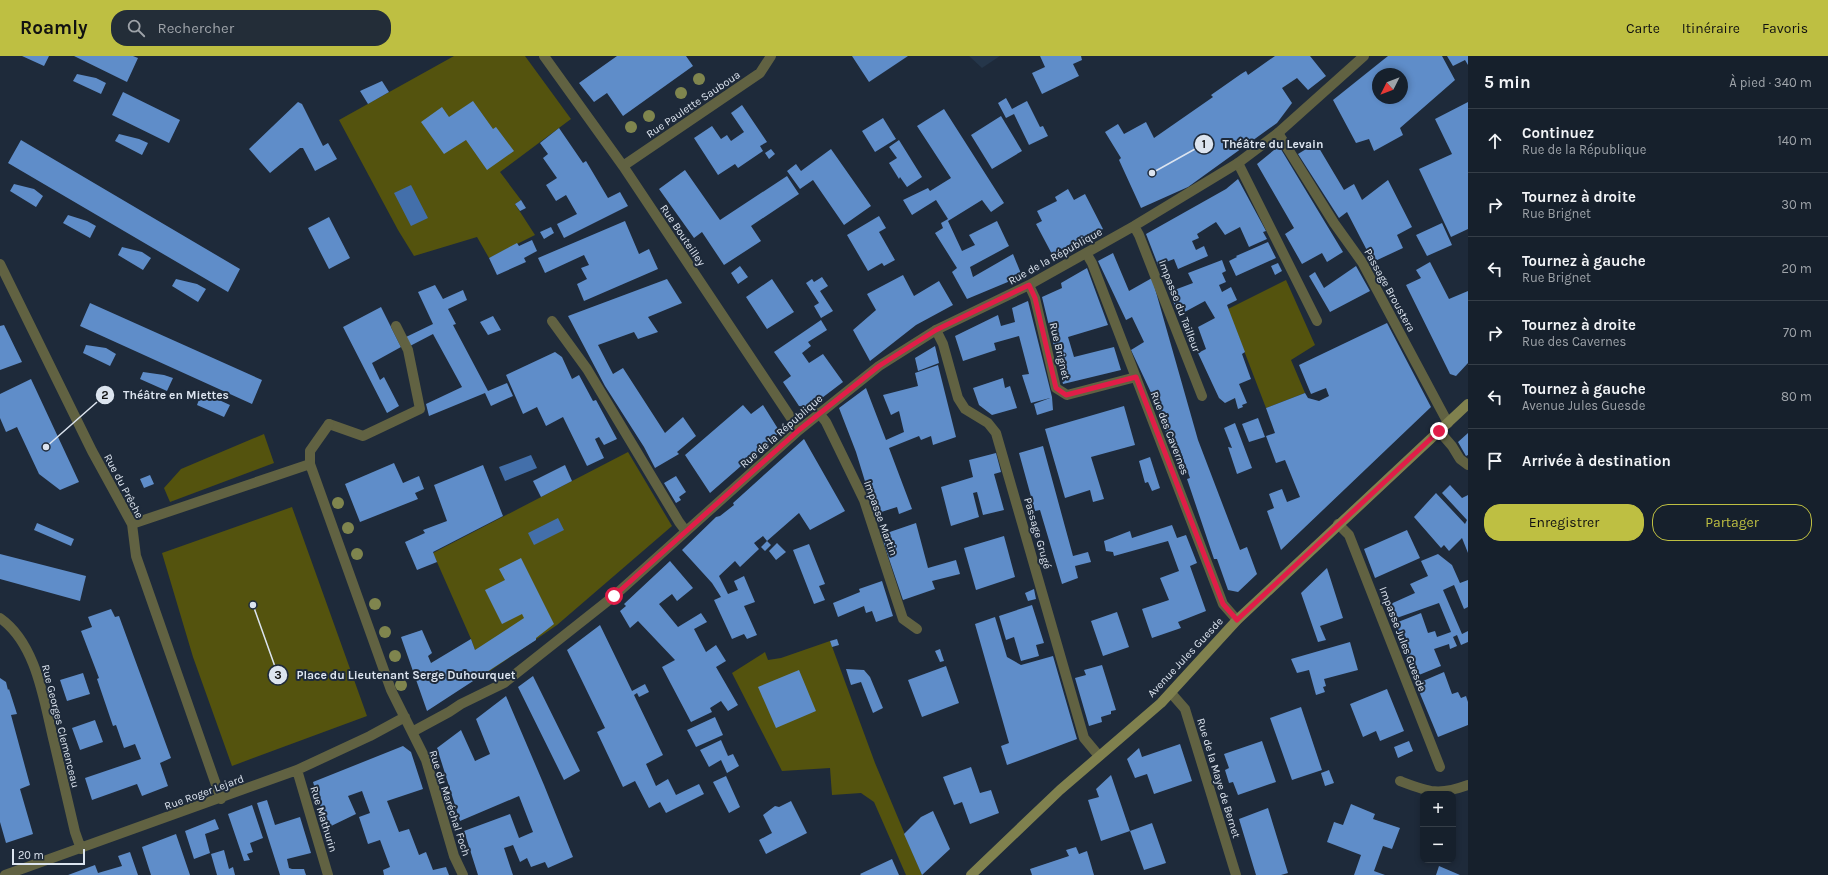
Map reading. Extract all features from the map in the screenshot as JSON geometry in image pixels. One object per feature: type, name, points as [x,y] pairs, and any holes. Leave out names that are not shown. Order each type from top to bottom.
[{"type":"street","name":"Rue Bouteilley","points":[[544,56],[623,166],[799,430]]},
{"type":"street","name":"Rue Paulette Sauboua","points":[[623,166],[760,73],[771,56]]},
{"type":"street","name":"Rue de la République","points":[[412,732],[461,704],[504,683],[614,596],[799,430],[879,366],[936,330],[1029,285],[1134,226],[1238,163],[1278,133],[1364,56]]},
{"type":"street","name":"Passage Broustera","points":[[1278,133],[1334,223],[1362,262],[1448,423]]},
{"type":"street","points":[[1238,163],[1317,321]]},
{"type":"street","name":"Impasse du Tailleur","points":[[1134,226],[1140,235],[1202,396]]},
{"type":"street","name":"Rue des Cavernes","points":[[1086,253],[1092,262],[1223,604],[1237,620]]},
{"type":"street","name":"Rue du Prêche","points":[[0,264],[92,451],[132,524],[136,556],[221,798]]},
{"type":"street","name":"Rue Brignet","points":[[1029,285],[1035,298],[1056,388],[1066,395],[1136,377]]},
{"type":"street","points":[[552,321],[587,370],[679,522],[686,530]]},
{"type":"street","points":[[132,524],[310,464],[310,450],[330,424],[363,436],[420,409],[408,350],[396,326]]},
{"type":"street","name":"Passage Grugé","points":[[936,330],[943,344],[958,398],[965,409],[988,423],[996,434],[1084,738],[1099,756]]},
{"type":"street","name":"Avenue Jules Guesde","points":[[971,875],[1060,790],[1171,693],[1237,620],[1468,404]]},
{"type":"street","name":"Impasse Martin","points":[[819,413],[826,422],[864,500],[903,620],[917,630]]},
{"type":"street","points":[[1439,431],[1452,446],[1460,459],[1468,465]]},
{"type":"street","name":"Rue du Maréchal Foch","points":[[310,464],[391,690],[426,760],[454,856],[463,875]]},
{"type":"street","name":"Impasse Jules Guesde","points":[[1338,524],[1349,535],[1440,767]]},
{"type":"street","name":"Rue Georges Clemenceau","points":[[0,618],[5,621],[25,647],[38,675],[75,832],[81,848]]},
{"type":"street","name":"Rue de la Maye de Bernet","points":[[1171,693],[1184,710],[1236,875]]},
{"type":"street","name":"Rue Roger Lejard","points":[[5,875],[297,770],[370,736],[405,717]]},
{"type":"street","name":"Rue Mathurin","points":[[297,770],[328,875]]},
{"type":"street","points":[[1400,781],[1419,788],[1438,792],[1450,792],[1468,785]]},
{"type":"shaded area","points":[[454,56],[525,56],[571,119],[500,172],[521,200],[515,204],[535,235],[489,258],[477,237],[414,256],[398,230],[339,120]]},
{"type":"shaded area","points":[[969,56],[1000,56],[982,68]]},
{"type":"shaded area","points":[[1286,280],[1315,345],[1291,360],[1305,393],[1266,408],[1228,309]]},
{"type":"shaded area","points":[[264,434],[274,463],[170,502],[164,488],[181,469]]},
{"type":"shaded area","points":[[628,452],[672,526],[557,625],[484,675],[471,639],[433,553]]},
{"type":"shaded area","points":[[292,507],[367,716],[232,766],[193,657],[162,553]]},
{"type":"shaded area","points":[[830,641],[875,763],[922,875],[906,875],[874,802],[861,793],[832,795],[830,768],[782,771],[732,673],[765,652],[768,660],[781,658]]},
{"type":"water","points":[[411,185],[428,218],[411,226],[394,193]]},
{"type":"water","points":[[531,455],[537,468],[505,481],[499,467]]},
{"type":"water","points":[[558,518],[564,530],[534,545],[528,533]]},
{"type":"building","points":[[22,56],[49,56],[44,66]]},
{"type":"building","points":[[74,56],[133,56],[138,58],[127,82]]},
{"type":"building","points":[[617,56],[686,56],[693,66],[623,116],[607,93],[594,102],[579,83]]},
{"type":"building","points":[[852,56],[908,56],[869,82]]},
{"type":"building","points":[[1040,56],[1081,56],[1082,60],[1073,64],[1079,76],[1042,94],[1032,73],[1045,67]]},
{"type":"building","points":[[1275,56],[1310,56],[1326,76],[1308,90],[1297,78],[1282,88],[1292,103],[1277,123],[1188,187],[1141,208],[1119,160],[1121,158],[1105,132],[1118,124],[1124,134],[1146,122],[1154,138],[1213,97],[1211,95],[1241,74],[1246,71],[1248,75]]},
{"type":"building","points":[[1388,56],[1442,56],[1455,80],[1400,128],[1403,135],[1374,151],[1369,139],[1356,143],[1333,100],[1372,69],[1372,104],[1408,104],[1408,68],[1373,68]]},
{"type":"building","points":[[1447,56],[1468,56],[1468,65],[1465,60],[1453,66]]},
{"type":"building","points":[[77,74],[96,78],[106,83],[101,94],[73,81]]},
{"type":"building","points":[[382,81],[389,92],[368,104],[360,91]]},
{"type":"building","points":[[123,92],[180,120],[169,143],[112,115]]},
{"type":"building","points":[[1006,98],[1012,109],[1027,101],[1040,127],[1043,126],[1048,136],[1029,145],[1014,114],[1006,118],[998,103]]},
{"type":"building","points":[[473,101],[493,129],[496,127],[514,151],[487,170],[466,140],[444,154],[421,122],[442,107],[449,117]]},
{"type":"building","points":[[298,102],[302,104],[323,146],[328,143],[337,159],[315,171],[303,148],[300,148],[270,173],[249,149]]},
{"type":"building","points":[[1468,102],[1468,229],[1451,237],[1419,169],[1452,154],[1435,119]]},
{"type":"building","points":[[742,105],[767,142],[760,146],[763,151],[738,168],[735,164],[718,175],[694,138],[712,126],[721,139],[727,135],[731,141],[744,132],[731,113]]},
{"type":"building","points":[[944,109],[1004,203],[991,212],[982,200],[948,221],[962,251],[975,245],[969,235],[997,221],[1009,246],[970,267],[973,277],[1013,254],[1022,276],[967,299],[952,272],[957,268],[935,233],[943,228],[941,223],[948,219],[936,200],[912,215],[903,200],[928,188],[930,191],[951,178],[917,126]]},
{"type":"building","points":[[1001,116],[1022,151],[992,169],[971,135]]},
{"type":"building","points":[[883,118],[896,139],[875,152],[862,131]]},
{"type":"building","points":[[559,128],[583,163],[586,161],[608,198],[620,192],[628,206],[564,238],[557,224],[577,214],[566,195],[556,201],[546,185],[557,178],[543,158],[548,154],[540,143]]},
{"type":"building","points":[[119,134],[148,143],[142,155],[115,141]]},
{"type":"building","points":[[21,140],[240,269],[228,292],[8,163]]},
{"type":"building","points":[[899,140],[922,177],[907,187],[900,177],[899,179],[889,163],[897,158],[889,147]]},
{"type":"building","points":[[1316,143],[1344,190],[1354,184],[1362,200],[1388,180],[1412,227],[1397,235],[1403,248],[1373,262],[1347,212],[1339,218],[1298,154]]},
{"type":"building","points":[[1279,146],[1343,252],[1327,262],[1322,253],[1302,264],[1285,234],[1294,228],[1257,164]]},
{"type":"building","points":[[771,149],[775,154],[769,159],[765,153]]},
{"type":"building","points":[[831,149],[871,206],[844,225],[813,180],[800,189],[787,171],[796,164],[801,171]]},
{"type":"building","points":[[685,170],[720,220],[787,176],[799,194],[751,226],[761,241],[724,265],[702,232],[694,238],[659,189]]},
{"type":"building","points":[[1238,179],[1266,231],[1263,232],[1267,239],[1249,247],[1240,227],[1225,235],[1216,222],[1197,234],[1199,238],[1192,241],[1196,250],[1204,246],[1208,256],[1178,269],[1174,259],[1158,265],[1146,234],[1226,189]]},
{"type":"building","points":[[14,184],[34,189],[43,196],[36,207],[10,191]]},
{"type":"building","points":[[1068,189],[1074,200],[1085,194],[1103,229],[1053,256],[1036,224],[1042,221],[1037,211],[1057,201],[1055,197]]},
{"type":"building","points":[[521,200],[526,208],[520,211],[515,204]]},
{"type":"building","points":[[68,215],[87,221],[96,226],[90,238],[63,223]]},
{"type":"building","points":[[879,216],[886,228],[879,232],[895,260],[884,266],[882,263],[868,271],[847,235]]},
{"type":"building","points":[[329,217],[350,258],[329,269],[308,228]]},
{"type":"building","points":[[625,221],[639,254],[649,249],[658,269],[584,301],[577,284],[587,279],[581,268],[589,265],[584,255],[545,273],[538,258]]},
{"type":"building","points":[[1442,223],[1452,245],[1427,256],[1416,235]]},
{"type":"building","points":[[551,227],[554,233],[544,239],[540,232]]},
{"type":"building","points":[[532,240],[537,251],[524,258],[526,262],[497,275],[489,258],[517,243],[519,246]]},
{"type":"building","points":[[1268,242],[1276,258],[1236,276],[1229,261],[1237,257],[1236,256]]},
{"type":"building","points":[[122,247],[142,252],[151,258],[143,270],[118,255]]},
{"type":"building","points":[[1113,253],[1129,291],[1152,278],[1198,440],[1240,550],[1247,547],[1257,574],[1238,592],[1228,590],[1217,559],[1214,559],[1187,479],[1190,478],[1179,447],[1172,449],[1153,397],[1131,350],[1144,342],[1132,317],[1126,320],[1098,261]]},
{"type":"building","points":[[1222,260],[1226,271],[1222,273],[1226,282],[1219,285],[1222,292],[1231,287],[1237,300],[1227,305],[1245,352],[1242,354],[1251,379],[1239,384],[1247,403],[1238,409],[1235,398],[1225,403],[1219,398],[1198,353],[1206,349],[1198,327],[1215,318],[1205,301],[1179,315],[1169,292],[1193,283],[1188,273]]},
{"type":"building","points":[[1430,262],[1449,299],[1468,291],[1468,363],[1456,376],[1450,374],[1406,285],[1421,278],[1416,270]]},
{"type":"building","points":[[1278,263],[1282,271],[1275,275],[1271,266]]},
{"type":"building","points":[[740,266],[748,277],[738,284],[731,273]]},
{"type":"building","points":[[1356,266],[1370,291],[1330,312],[1309,276],[1315,272],[1324,288]]},
{"type":"building","points":[[1087,268],[1108,325],[1068,337],[1074,357],[1114,347],[1121,370],[1063,384],[1042,297],[1062,288],[1061,283]]},
{"type":"building","points":[[903,275],[914,296],[939,281],[953,305],[916,325],[870,361],[853,330],[876,310],[867,294]]},
{"type":"building","points":[[822,277],[828,286],[820,291],[833,311],[821,318],[814,306],[819,303],[806,283],[812,279],[814,282]]},
{"type":"building","points":[[176,279],[197,284],[206,289],[198,302],[172,286]]},
{"type":"building","points":[[667,279],[682,303],[648,317],[658,332],[638,339],[634,332],[598,345],[613,374],[623,368],[665,433],[683,417],[696,436],[677,452],[679,454],[655,468],[644,447],[605,386],[568,316]]},
{"type":"building","points":[[772,279],[794,312],[767,329],[746,297]]},
{"type":"building","points":[[435,285],[443,299],[463,290],[467,300],[448,309],[456,324],[453,325],[488,391],[507,383],[513,396],[491,406],[485,393],[429,416],[426,404],[462,387],[433,334],[410,346],[406,337],[433,324],[418,292]]},
{"type":"building","points":[[1028,301],[1052,397],[1053,410],[1037,415],[1034,404],[1050,398],[1031,403],[1022,375],[1029,374],[1019,336],[994,343],[996,350],[963,361],[955,336],[998,315],[1001,326],[1015,322],[1012,308]]},
{"type":"building","points":[[90,303],[262,380],[252,404],[80,326]]},
{"type":"building","points":[[381,307],[401,347],[372,363],[380,380],[384,377],[399,406],[387,413],[343,327]]},
{"type":"building","points":[[493,316],[501,330],[488,335],[480,322]]},
{"type":"building","points":[[821,320],[827,330],[808,342],[811,346],[802,353],[809,363],[823,354],[843,382],[810,407],[799,406],[783,382],[791,376],[774,352]]},
{"type":"building","points":[[1387,323],[1431,407],[1281,550],[1267,511],[1274,508],[1269,494],[1282,489],[1287,502],[1300,497],[1285,460],[1276,463],[1266,436],[1275,433],[1266,408],[1305,393],[1308,398],[1319,401],[1329,396],[1326,388],[1311,394],[1299,365]]},
{"type":"building","points":[[4,325],[22,362],[0,370],[0,326]]},
{"type":"building","points":[[86,345],[106,348],[116,354],[110,366],[83,353]]},
{"type":"building","points":[[935,346],[939,363],[918,371],[915,358]]},
{"type":"building","points":[[555,352],[562,357],[572,379],[579,375],[593,401],[596,400],[617,439],[604,445],[599,437],[595,439],[604,458],[587,466],[563,417],[546,426],[537,407],[523,414],[506,375]]},
{"type":"building","points":[[938,365],[956,437],[933,445],[931,436],[921,440],[919,436],[889,448],[912,509],[899,514],[897,507],[875,514],[856,452],[839,408],[866,388],[886,440],[904,432],[899,411],[891,415],[883,395],[918,386],[915,373]]},
{"type":"building","points":[[143,372],[173,378],[167,391],[140,379]]},
{"type":"building","points":[[1003,378],[1005,388],[1010,386],[1017,408],[992,415],[979,405],[973,388]]},
{"type":"building","points":[[31,379],[79,482],[60,490],[39,474],[17,427],[6,432],[0,418],[0,394]]},
{"type":"building","points":[[200,397],[219,400],[230,405],[224,417],[197,405]]},
{"type":"building","points":[[743,405],[751,414],[763,405],[780,432],[710,493],[685,455]]},
{"type":"building","points":[[1124,406],[1135,445],[1091,457],[1104,499],[1093,502],[1090,490],[1065,498],[1045,429]]},
{"type":"building","points":[[1258,418],[1265,437],[1249,442],[1242,424]]},
{"type":"building","points":[[1235,423],[1252,468],[1237,474],[1228,447],[1232,448],[1224,428]]},
{"type":"building","points":[[1468,433],[1468,455],[1466,456],[1458,442]]},
{"type":"building","points":[[804,439],[845,511],[810,530],[799,513],[767,541],[763,536],[754,543],[759,549],[740,567],[735,561],[719,576],[728,594],[738,590],[734,581],[744,576],[755,602],[744,606],[757,635],[747,639],[744,634],[732,639],[714,600],[721,597],[712,583],[682,550],[716,517],[720,516],[734,505],[733,503]]},
{"type":"building","points":[[1043,446],[1073,556],[1088,552],[1091,562],[1075,566],[1078,578],[1062,584],[1040,510],[1035,511],[1019,453]]},
{"type":"building","points":[[996,453],[1001,472],[994,474],[1004,510],[983,515],[977,492],[973,493],[979,517],[951,526],[941,487],[973,477],[969,460]]},
{"type":"building","points":[[1150,457],[1160,488],[1152,491],[1148,482],[1145,483],[1139,461]]},
{"type":"building","points":[[394,463],[403,483],[419,476],[424,489],[415,493],[418,499],[360,522],[345,484]]},
{"type":"building","points":[[483,465],[503,516],[433,552],[437,562],[417,570],[405,542],[425,533],[423,530],[447,521],[434,485]]},
{"type":"building","points":[[565,465],[572,481],[541,497],[533,481]]},
{"type":"building","points":[[150,475],[154,484],[144,488],[140,479]]},
{"type":"building","points":[[676,476],[686,492],[679,497],[681,500],[676,503],[664,483]]},
{"type":"building","points":[[1450,485],[1462,498],[1468,495],[1468,553],[1462,538],[1449,551],[1444,545],[1441,548],[1414,517],[1436,493],[1465,524],[1467,520],[1442,493]]},
{"type":"building","points":[[37,523],[74,539],[71,546],[34,530]]},
{"type":"building","points":[[916,523],[928,568],[956,560],[960,574],[932,581],[935,589],[903,600],[881,535]]},
{"type":"building","points":[[1172,525],[1177,538],[1186,535],[1197,563],[1190,566],[1206,611],[1178,622],[1181,628],[1152,638],[1142,609],[1169,600],[1160,578],[1179,571],[1168,541],[1114,556],[1113,552],[1106,551],[1104,541],[1130,531],[1132,538]]},
{"type":"building","points":[[1407,530],[1420,558],[1375,578],[1364,549]]},
{"type":"building","points":[[1004,536],[1015,577],[976,590],[964,548]]},
{"type":"building","points":[[767,541],[771,545],[765,551],[761,547]]},
{"type":"building","points":[[777,543],[786,552],[776,560],[769,551]]},
{"type":"building","points":[[809,544],[825,584],[819,586],[825,600],[814,604],[793,550]]},
{"type":"building","points":[[0,554],[86,576],[80,601],[0,579]]},
{"type":"building","points":[[1438,554],[1452,565],[1460,583],[1468,580],[1468,607],[1464,609],[1454,585],[1443,590],[1462,634],[1468,631],[1468,642],[1461,645],[1457,635],[1453,637],[1457,646],[1450,649],[1449,644],[1434,649],[1441,666],[1414,677],[1393,624],[1421,613],[1428,633],[1435,631],[1437,637],[1451,632],[1439,603],[1391,620],[1386,606],[1415,593],[1410,584],[1428,576],[1421,561]]},
{"type":"building","points":[[521,558],[554,624],[536,638],[536,640],[427,711],[401,637],[422,630],[432,653],[428,656],[431,663],[471,639],[475,650],[524,618],[522,614],[502,624],[485,590],[505,580],[499,569]]},
{"type":"building","points":[[670,561],[693,588],[677,601],[672,594],[659,604],[678,627],[701,613],[707,622],[694,629],[706,652],[716,645],[726,661],[716,667],[738,705],[728,711],[721,701],[710,708],[712,712],[691,722],[662,667],[675,660],[638,621],[630,628],[620,611],[626,606],[624,604]]},
{"type":"building","points":[[1327,568],[1343,618],[1320,626],[1326,640],[1318,642],[1301,593]]},
{"type":"building","points":[[882,581],[893,616],[876,622],[872,611],[866,613],[864,606],[838,617],[833,603],[860,592],[859,589]]},
{"type":"building","points":[[1034,589],[1036,599],[1028,601],[1025,593]]},
{"type":"building","points":[[1032,605],[1044,643],[1036,645],[1039,656],[1021,661],[1014,637],[1006,640],[999,616]]},
{"type":"building","points":[[111,609],[115,617],[119,616],[171,758],[160,763],[168,786],[142,796],[137,784],[92,800],[85,778],[141,759],[135,744],[124,748],[116,725],[113,726],[97,679],[99,678],[81,631],[92,627],[88,617]]},
{"type":"building","points":[[1117,612],[1129,647],[1103,656],[1091,621]]},
{"type":"building","points":[[995,617],[1007,657],[1021,665],[1053,656],[1077,739],[1007,765],[1001,746],[1009,743],[975,624]]},
{"type":"building","points":[[600,625],[632,691],[645,684],[649,692],[639,697],[637,693],[634,695],[663,755],[646,764],[656,786],[668,779],[676,795],[699,784],[704,794],[666,813],[660,802],[649,808],[635,781],[623,787],[597,732],[605,728],[567,650]]},
{"type":"building","points":[[837,639],[839,645],[832,647],[830,641]]},
{"type":"building","points":[[1350,642],[1358,670],[1324,679],[1326,686],[1323,687],[1325,692],[1316,695],[1309,670],[1297,673],[1291,659]]},
{"type":"building","points":[[940,649],[944,661],[940,662],[935,651]]},
{"type":"building","points":[[1102,665],[1116,710],[1111,711],[1111,714],[1101,717],[1102,722],[1089,726],[1075,678],[1086,675],[1084,670]]},
{"type":"building","points":[[946,666],[959,703],[922,717],[908,680]]},
{"type":"building","points":[[846,669],[864,670],[870,677],[883,708],[873,713],[861,682],[851,685]]},
{"type":"building","points":[[799,670],[816,711],[776,728],[758,687]]},
{"type":"building","points":[[1444,672],[1452,694],[1458,692],[1461,698],[1466,696],[1468,702],[1468,725],[1438,737],[1416,684]]},
{"type":"building","points":[[83,673],[90,694],[67,701],[60,680]]},
{"type":"building","points":[[533,676],[580,771],[564,780],[518,687]]},
{"type":"building","points":[[0,678],[6,682],[17,714],[11,715],[30,785],[20,789],[33,834],[6,843],[0,822]]},
{"type":"building","points":[[1387,689],[1404,731],[1380,741],[1376,731],[1363,737],[1350,704]]},
{"type":"building","points":[[506,696],[573,857],[548,868],[545,862],[531,867],[527,858],[520,862],[513,845],[504,848],[513,875],[478,875],[464,831],[510,814],[519,838],[533,832],[519,796],[460,821],[437,748],[461,730],[475,761],[490,754],[476,719]]},
{"type":"building","points":[[1301,707],[1322,770],[1292,780],[1270,718]]},
{"type":"building","points":[[715,717],[723,735],[696,747],[687,730]]},
{"type":"building","points":[[95,720],[103,742],[80,750],[72,728]]},
{"type":"building","points":[[721,740],[728,756],[733,754],[739,766],[727,773],[721,760],[709,767],[700,750]]},
{"type":"building","points":[[1262,741],[1276,782],[1238,795],[1233,782],[1229,783],[1225,770],[1229,768],[1224,754]]},
{"type":"building","points":[[1409,741],[1413,751],[1398,758],[1394,747]]},
{"type":"building","points":[[1180,744],[1192,781],[1154,794],[1147,774],[1135,778],[1127,759],[1139,748],[1142,757]]},
{"type":"building","points":[[403,746],[411,752],[423,789],[387,801],[399,832],[409,829],[419,855],[426,852],[433,870],[446,867],[449,875],[384,875],[383,870],[390,867],[380,840],[368,844],[359,817],[370,813],[362,791],[348,796],[356,814],[327,828],[313,782]]},
{"type":"building","points":[[971,767],[980,793],[991,790],[999,813],[970,824],[962,802],[954,805],[943,777]]},
{"type":"building","points":[[1329,770],[1334,783],[1325,786],[1321,773]]},
{"type":"building","points":[[1111,775],[1130,831],[1101,841],[1088,800],[1099,797],[1096,789]]},
{"type":"building","points":[[726,776],[740,807],[729,813],[713,782]]},
{"type":"building","points":[[267,800],[275,825],[300,817],[311,853],[287,859],[289,868],[304,869],[306,875],[280,875],[257,803]]},
{"type":"building","points":[[791,801],[807,833],[766,854],[759,840],[772,833],[763,815],[775,806],[779,807]]},
{"type":"building","points":[[1351,804],[1375,814],[1373,819],[1400,828],[1392,849],[1383,846],[1374,871],[1385,875],[1354,875],[1361,855],[1327,842],[1334,822],[1343,825]]},
{"type":"building","points":[[252,805],[263,838],[250,843],[253,852],[247,854],[250,860],[244,861],[228,814]]},
{"type":"building","points":[[1268,808],[1288,873],[1281,875],[1256,875],[1239,819]]},
{"type":"building","points":[[933,811],[950,849],[922,875],[904,834],[921,817]]},
{"type":"building","points":[[215,819],[219,829],[205,834],[210,853],[194,859],[185,831]]},
{"type":"building","points":[[1152,823],[1166,863],[1144,870],[1130,831]]},
{"type":"building","points":[[176,834],[190,875],[151,875],[142,847]]},
{"type":"building","points":[[1076,847],[1079,854],[1087,851],[1094,875],[1032,875],[1030,869],[1069,856],[1066,850]]},
{"type":"building","points":[[224,850],[229,869],[233,867],[235,875],[217,875],[211,854]]},
{"type":"building","points":[[130,852],[138,875],[68,875],[95,865],[98,873],[122,866],[118,856]]},
{"type":"building","points":[[892,859],[899,875],[860,874]]},
{"type":"building","points":[[1439,866],[1460,875],[1436,875]]},
{"type":"place","name":"Théâtre du Levain","points":[[1152,173]]},
{"type":"place","name":"Théâtre en Miettes","points":[[46,447]]},
{"type":"place","name":"Place du Lieutenant Serge Duhourquet","points":[[253,605]]},
{"type":"route","points":[[614,596],[799,430],[879,366],[936,330],[1029,285],[1035,298],[1056,388],[1066,395],[1136,377],[1223,604],[1237,620],[1284,574],[1439,431]]}]
